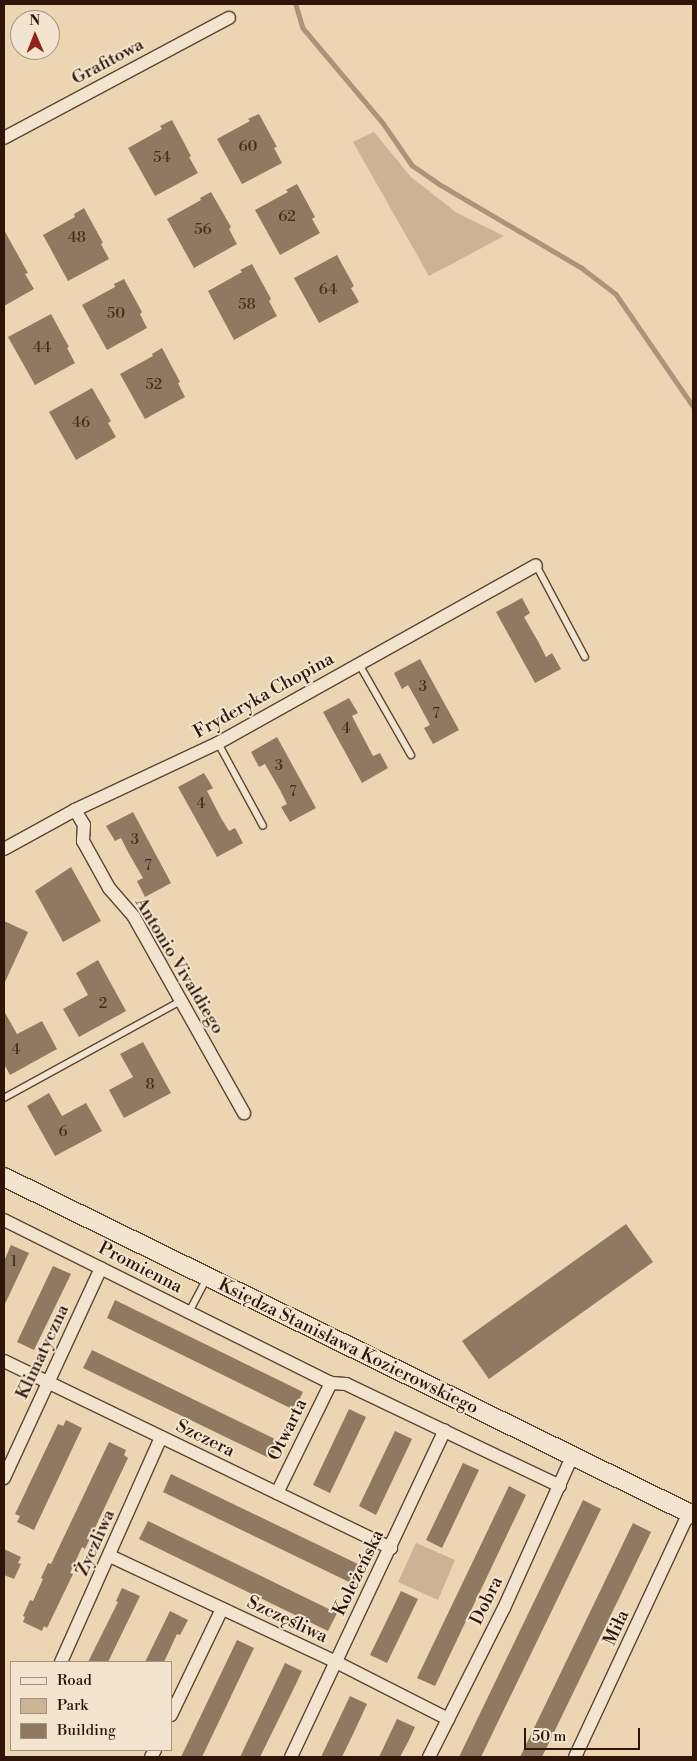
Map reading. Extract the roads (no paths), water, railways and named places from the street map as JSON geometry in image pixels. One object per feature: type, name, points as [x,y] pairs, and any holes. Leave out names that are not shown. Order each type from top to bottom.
[{"type":"street","name":"Grafitowa","points":[[4,138],[229,18]]},
{"type":"street","name":"Fryderyka Chopina","points":[[4,849],[76,810],[218,743],[536,565]]},
{"type":"street","name":"Antonio Vivaldiego","points":[[76,810],[84,825],[83,841],[109,888],[134,917],[244,1113]]},
{"type":"street","name":"Księdza Stanisława Kozierowskiego","points":[[4,1177],[691,1514]]},
{"type":"street","name":"Promienna","points":[[4,1220],[331,1383],[346,1384],[560,1486]]},
{"type":"street","name":"Klimatyczna","points":[[4,1478],[101,1268]]},
{"type":"street","name":"Szczera","points":[[4,1361],[391,1548]]},
{"type":"street","name":"Otwarta","points":[[277,1493],[331,1383]]},
{"type":"street","name":"Koleżeńska","points":[[292,1757],[445,1430]]},
{"type":"street","name":"Życzliwa","points":[[61,1661],[162,1437]]},
{"type":"street","name":"Dobra","points":[[429,1757],[504,1608],[572,1457]]},
{"type":"street","name":"Miła","points":[[575,1757],[691,1514]]},
{"type":"street","name":"Szczęśliwa","points":[[110,1556],[336,1662],[448,1719]]},
{"type":"street","points":[[172,1713],[222,1610]]},
{"type":"lane","points":[[536,565],[585,657]]},
{"type":"lane","points":[[360,664],[411,755]]},
{"type":"lane","points":[[218,743],[263,826]]},
{"type":"lane","points":[[4,1098],[182,1000]]},
{"type":"lane","points":[[189,1312],[207,1277]]},
{"type":"waterway","points":[[296,5],[303,28],[383,123],[412,165],[439,184],[582,268],[616,294],[693,406]]}]
